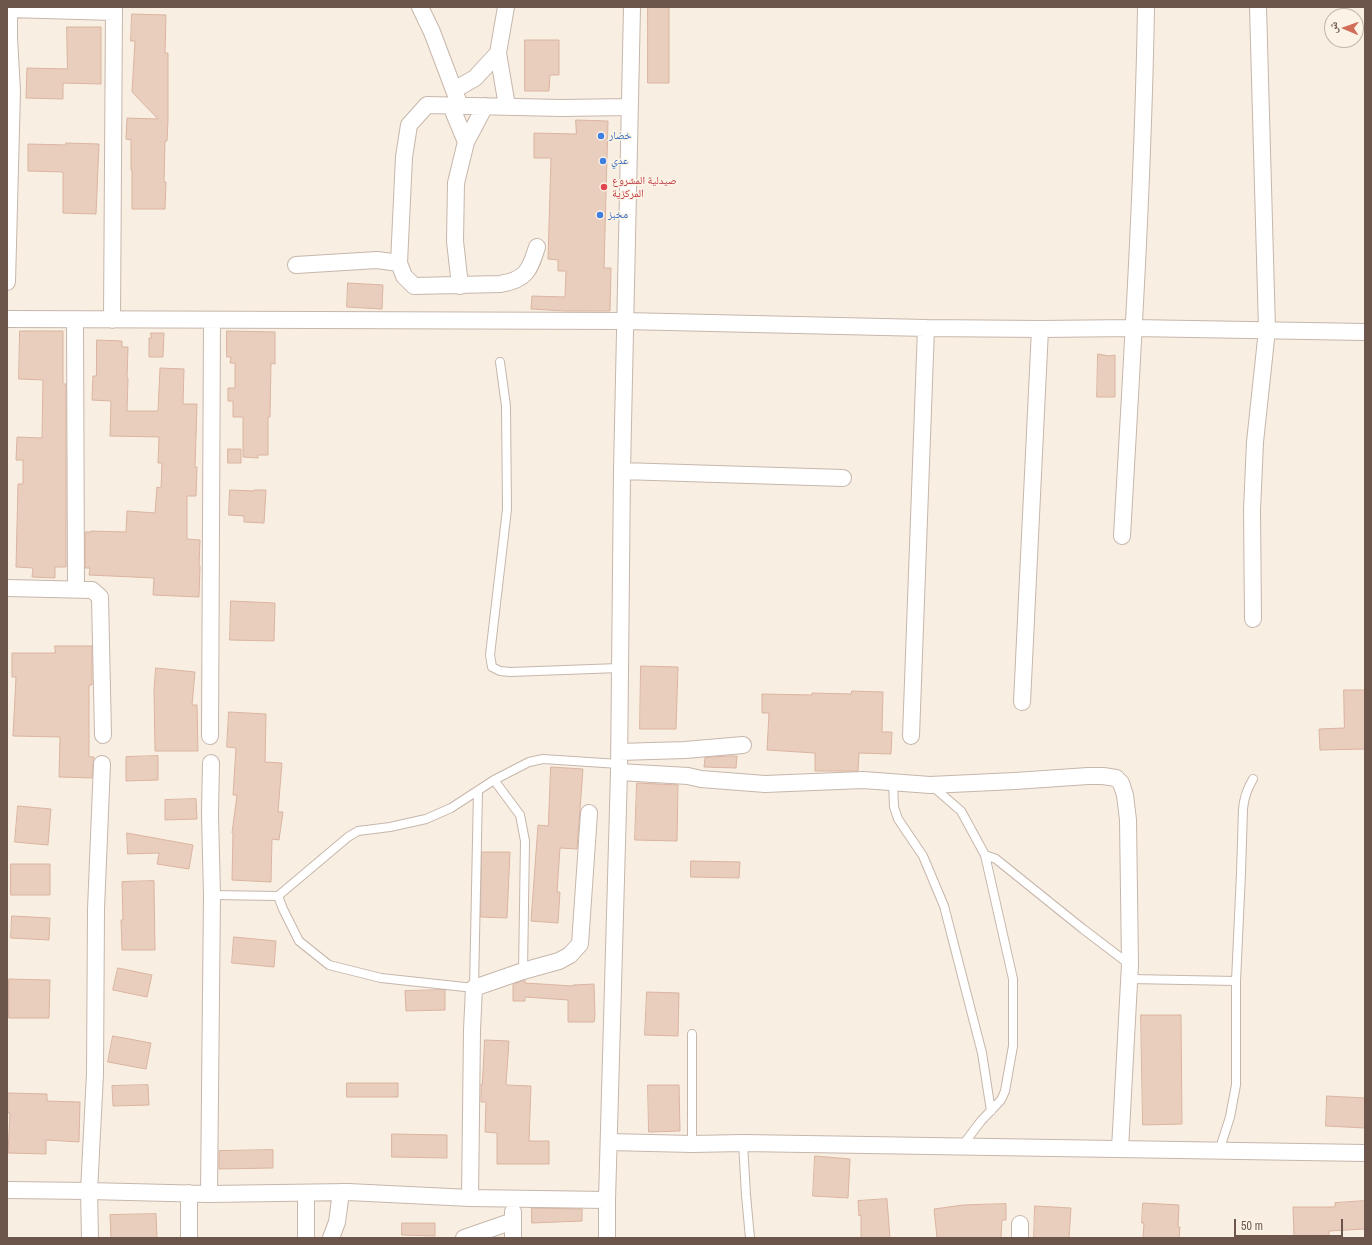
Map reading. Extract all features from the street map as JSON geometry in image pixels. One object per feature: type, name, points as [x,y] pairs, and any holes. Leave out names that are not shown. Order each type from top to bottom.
[{"type":"street","points":[[420,7],[432,32],[455,101],[466,142]]},
{"type":"street","points":[[506,7],[498,53],[507,106]]},
{"type":"street","points":[[607,1238],[606,1200],[609,1142],[619,763],[622,471],[632,7]]},
{"type":"street","points":[[1122,536],[1140,229],[1146,7]]},
{"type":"street","points":[[1253,619],[1252,510],[1255,442],[1266,330],[1258,7]]},
{"type":"street","points":[[7,282],[12,91],[8,38],[9,8],[114,9],[112,320]]},
{"type":"street","points":[[455,101],[498,53]]},
{"type":"street","points":[[538,247],[530,267],[521,277],[509,283],[460,286],[414,286],[404,276],[399,264],[404,157],[408,125],[427,106],[455,101],[485,106],[561,108],[630,107]]},
{"type":"street","points":[[460,286],[455,241],[456,183],[466,142],[485,106]]},
{"type":"street","points":[[296,265],[377,260],[399,264]]},
{"type":"street","points":[[7,319],[625,321],[926,328],[1133,328],[1365,332]]},
{"type":"street","points":[[75,319],[76,589]]},
{"type":"street","points":[[210,736],[212,320]]},
{"type":"street","points":[[911,736],[926,328]]},
{"type":"street","points":[[1022,702],[1040,329]]},
{"type":"street","points":[[622,471],[843,478]]},
{"type":"street","points":[[7,588],[92,590],[100,597],[102,735]]},
{"type":"street","points":[[619,763],[685,750],[743,745]]},
{"type":"street","points":[[209,1194],[212,895],[210,814],[211,763]]},
{"type":"street","points":[[619,763],[688,776],[701,780],[765,784],[863,780],[930,785],[1088,776],[1116,778],[1121,783],[1125,794],[1128,820],[1130,972],[1120,1149]]},
{"type":"street","points":[[90,1238],[89,1191],[94,1074],[96,909],[102,764]]},
{"type":"street","points":[[470,1198],[474,988],[523,971],[559,961],[570,955],[580,944],[590,813]]},
{"type":"street","points":[[609,1142],[1365,1153]]},
{"type":"street","points":[[7,1190],[209,1194],[341,1192],[470,1198],[606,1200]]},
{"type":"street","points":[[331,1238],[336,1222],[341,1192]]},
{"type":"street","points":[[189,1193],[189,1238]]},
{"type":"street","points":[[306,1193],[306,1238]]},
{"type":"street","points":[[512,1198],[513,1238]]},
{"type":"street","points":[[464,1238],[513,1221]]},
{"type":"lane","points":[[500,362],[506,406],[507,509],[491,647],[492,667],[500,671],[510,672],[620,668]]},
{"type":"lane","points":[[212,895],[278,896],[348,837],[358,831],[390,827],[426,819],[451,808],[494,780],[529,762],[543,759],[619,763]]},
{"type":"lane","points":[[1219,1151],[1230,1117],[1236,1085],[1236,981],[1243,804],[1246,791],[1253,779]]},
{"type":"lane","points":[[494,780],[520,815],[525,841],[523,971]]},
{"type":"lane","points":[[894,782],[894,807],[898,819],[923,856],[944,906],[982,1053],[991,1111]]},
{"type":"lane","points":[[930,785],[961,811],[985,854],[1014,979],[1013,1046],[1005,1091],[1001,1100],[961,1147]]},
{"type":"lane","points":[[278,896],[283,910],[299,941],[329,965],[381,978],[474,988],[478,791]]},
{"type":"lane","points":[[985,854],[996,859],[1083,929],[1130,972],[1236,981]]},
{"type":"lane","points":[[692,1034],[692,1144]]},
{"type":"lane","points":[[743,1143],[750,1238]]},
{"type":"building","points":[[648,7],[669,7],[669,83],[648,83]]},
{"type":"building","points":[[132,14],[166,15],[165,53],[168,53],[168,120],[167,141],[165,141],[165,209],[132,209],[131,140],[126,139],[127,118],[158,119],[132,92],[135,41],[131,41]]},
{"type":"building","points":[[67,27],[101,27],[101,84],[63,83],[63,99],[26,98],[27,68],[67,69]]},
{"type":"building","points":[[525,40],[559,40],[559,75],[550,75],[549,91],[525,91]]},
{"type":"building","points":[[576,120],[608,121],[604,268],[611,268],[610,311],[531,309],[532,296],[565,297],[566,271],[558,271],[558,260],[548,259],[551,158],[534,158],[534,133],[576,134]]},
{"type":"building","points":[[66,143],[99,144],[96,214],[63,213],[63,172],[28,171],[28,144],[66,145]]},
{"type":"building","points":[[348,283],[383,285],[382,309],[347,307]]},
{"type":"building","points":[[20,331],[63,331],[63,384],[66,384],[66,567],[55,567],[55,578],[32,577],[33,568],[16,567],[18,484],[23,484],[23,460],[16,460],[17,437],[42,438],[43,380],[19,379]]},
{"type":"building","points":[[227,331],[275,332],[275,364],[271,363],[270,417],[268,417],[268,455],[258,455],[258,458],[243,457],[243,417],[233,417],[233,401],[228,401],[228,388],[235,388],[235,363],[230,363],[231,357],[227,357]]},
{"type":"building","points":[[151,333],[164,333],[163,357],[149,357],[149,338],[151,338]]},
{"type":"building","points":[[97,340],[122,341],[122,347],[128,347],[127,411],[158,411],[160,368],[184,369],[183,404],[197,404],[195,467],[197,467],[196,496],[187,496],[187,539],[200,540],[199,597],[153,595],[154,578],[89,575],[90,568],[85,568],[85,532],[126,532],[127,511],[155,513],[157,487],[161,488],[162,463],[158,463],[159,437],[110,436],[111,401],[92,400],[93,376],[96,376]]},
{"type":"building","points":[[1098,354],[1109,356],[1115,355],[1115,397],[1097,397]]},
{"type":"building","points":[[228,449],[241,449],[241,463],[228,463]]},
{"type":"building","points":[[230,490],[266,490],[264,523],[244,522],[244,516],[229,515]]},
{"type":"building","points":[[231,601],[275,603],[274,641],[230,640]]},
{"type":"building","points":[[55,646],[92,646],[92,685],[89,685],[89,757],[94,757],[92,778],[59,777],[60,737],[13,736],[16,677],[12,677],[12,653],[55,653]]},
{"type":"building","points":[[641,666],[678,667],[676,729],[640,729]]},
{"type":"building","points":[[156,668],[195,672],[192,705],[197,705],[198,751],[155,751],[154,691]]},
{"type":"building","points":[[1344,690],[1365,690],[1365,749],[1320,750],[1319,729],[1344,728]]},
{"type":"building","points":[[852,691],[883,692],[882,732],[892,732],[891,754],[859,753],[858,771],[815,771],[815,753],[767,750],[769,713],[762,713],[762,694],[851,694]]},
{"type":"building","points":[[229,712],[266,714],[265,762],[282,763],[278,812],[283,812],[279,840],[272,839],[271,882],[232,880],[232,833],[237,795],[233,795],[236,748],[227,747]]},
{"type":"building","points":[[158,756],[158,780],[126,781],[126,757]]},
{"type":"building","points":[[737,756],[736,768],[704,767],[705,758]]},
{"type":"building","points":[[551,767],[583,769],[577,849],[560,848],[557,892],[560,892],[558,923],[531,921],[538,825],[548,826]]},
{"type":"building","points":[[637,783],[678,785],[677,841],[635,840]]},
{"type":"building","points":[[196,799],[197,819],[165,820],[165,800]]},
{"type":"building","points":[[18,806],[51,809],[48,845],[15,842]]},
{"type":"building","points":[[127,833],[193,845],[189,869],[157,864],[159,853],[128,854]]},
{"type":"building","points":[[482,852],[510,852],[507,918],[481,917]]},
{"type":"building","points":[[691,861],[740,862],[739,878],[691,877]]},
{"type":"building","points":[[11,864],[50,864],[50,895],[11,895]]},
{"type":"building","points":[[154,881],[155,950],[122,950],[122,882]]},
{"type":"building","points":[[12,916],[50,918],[49,940],[11,938]]},
{"type":"building","points":[[234,937],[276,941],[274,967],[232,963]]},
{"type":"building","points":[[118,968],[152,975],[147,997],[113,990]]},
{"type":"building","points":[[9,979],[50,980],[49,1018],[9,1018]]},
{"type":"building","points":[[525,980],[525,983],[573,986],[594,984],[594,1022],[568,1022],[568,1000],[525,997],[525,1001],[513,1001],[513,985]]},
{"type":"building","points":[[445,990],[445,1010],[406,1011],[405,991]]},
{"type":"building","points":[[647,992],[679,993],[678,1036],[645,1035]]},
{"type":"building","points":[[1141,1015],[1181,1015],[1182,1124],[1143,1125]]},
{"type":"building","points":[[113,1036],[151,1043],[146,1069],[108,1062]]},
{"type":"building","points":[[485,1040],[509,1041],[506,1084],[531,1086],[529,1141],[549,1141],[549,1164],[497,1164],[497,1133],[485,1132],[486,1102],[481,1102]]},
{"type":"building","points":[[347,1083],[398,1083],[398,1097],[347,1097]]},
{"type":"building","points":[[148,1085],[149,1105],[113,1106],[112,1086]]},
{"type":"building","points":[[648,1085],[679,1085],[680,1131],[649,1132]]},
{"type":"building","points":[[8,1093],[47,1094],[47,1101],[80,1102],[79,1142],[46,1140],[46,1154],[8,1153],[10,1113],[8,1113]]},
{"type":"building","points":[[1327,1096],[1365,1098],[1365,1128],[1326,1126]]},
{"type":"building","points":[[392,1134],[447,1135],[447,1158],[392,1157]]},
{"type":"building","points":[[273,1150],[273,1168],[219,1169],[219,1151]]},
{"type":"building","points":[[815,1156],[850,1159],[848,1198],[813,1196]]},
{"type":"building","points":[[887,1199],[890,1238],[861,1238],[861,1215],[859,1216],[858,1201]]},
{"type":"building","points":[[1365,1201],[1365,1229],[1329,1231],[1329,1238],[1294,1238],[1293,1207],[1335,1207],[1335,1203]]},
{"type":"building","points":[[1143,1203],[1179,1205],[1179,1238],[1143,1238]]},
{"type":"building","points":[[1006,1204],[1006,1220],[1002,1220],[1001,1238],[937,1238],[934,1209],[963,1205]]},
{"type":"building","points":[[1035,1206],[1071,1208],[1069,1238],[1034,1238]]},
{"type":"building","points":[[532,1208],[582,1209],[582,1221],[532,1223]]},
{"type":"building","points":[[156,1214],[157,1238],[111,1238],[110,1215]]},
{"type":"building","points":[[402,1223],[435,1223],[435,1236],[402,1235]]},
{"type":"place","name":"خضار","points":[[601,136]]},
{"type":"place","name":"عدي","points":[[603,161]]},
{"type":"place","name":"صيدلية المشروع المركزية","points":[[604,187]]},
{"type":"place","name":"مخبز","points":[[600,215]]}]
